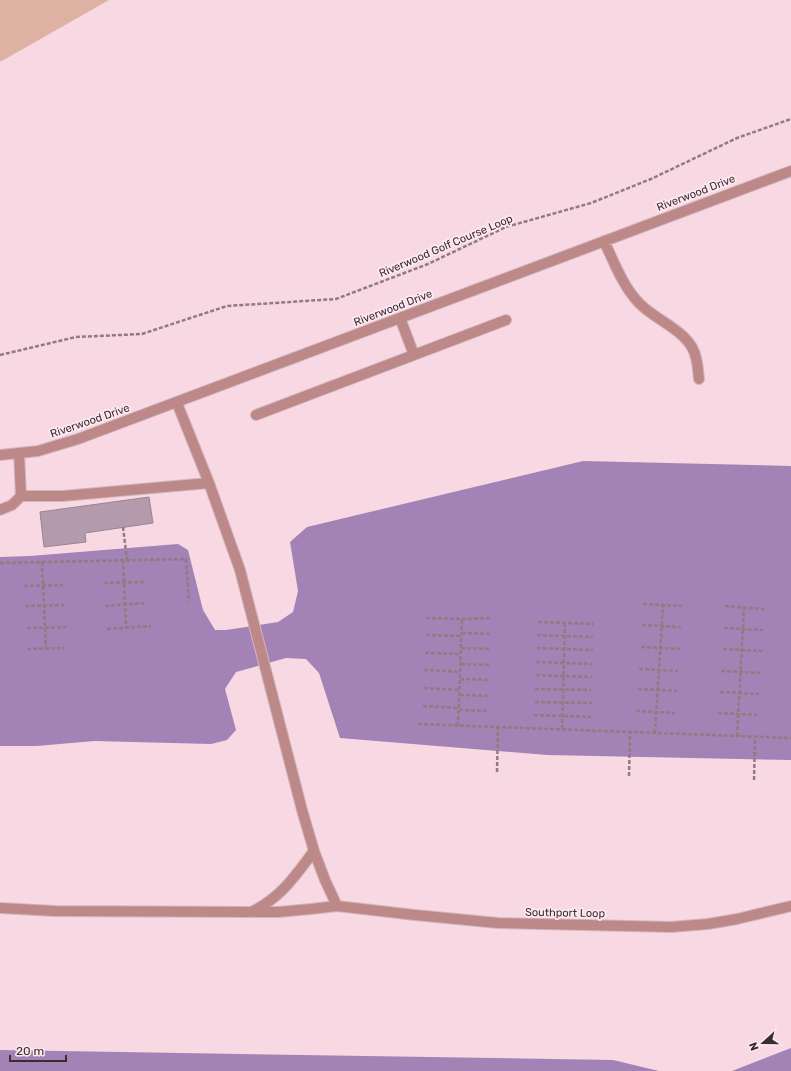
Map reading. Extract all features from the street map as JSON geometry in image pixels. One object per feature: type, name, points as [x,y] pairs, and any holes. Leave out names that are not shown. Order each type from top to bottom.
[{"type":"street","name":"Riverwood Drive","points":[[0,455],[38,451],[78,439],[177,403],[791,170]]},
{"type":"street","points":[[604,241],[630,292],[640,304],[660,321],[681,334],[691,345],[696,357],[699,379]]},
{"type":"street","points":[[400,318],[414,355]]},
{"type":"street","points":[[256,415],[506,320]]},
{"type":"street","points":[[177,403],[209,483],[240,570],[302,810],[314,851],[337,906]]},
{"type":"street","points":[[20,453],[21,496]]},
{"type":"street","points":[[0,510],[12,505],[21,496],[63,496],[209,483]]},
{"type":"street","points":[[251,912],[264,906],[278,895],[314,851]]},
{"type":"street","name":"Southport Loop","points":[[0,908],[55,911],[278,912],[337,906],[498,923],[671,927],[737,920],[791,906]]},
{"type":"path","name":"Riverwood Golf Course Loop","points":[[0,355],[76,337],[142,334],[227,306],[336,298],[428,264],[506,227],[591,203],[651,179],[737,138],[791,119]]},
{"type":"path","points":[[123,527],[126,628]]},
{"type":"path","points":[[0,563],[186,559],[189,602]]},
{"type":"path","points":[[42,562],[46,649]]},
{"type":"path","points":[[104,583],[144,582]]},
{"type":"path","points":[[24,586],[63,585]]},
{"type":"path","points":[[105,606],[144,603]]},
{"type":"path","points":[[643,604],[682,606]]},
{"type":"path","points":[[25,606],[64,605]]},
{"type":"path","points":[[655,733],[663,605]]},
{"type":"path","points":[[724,606],[764,609]]},
{"type":"path","points":[[736,736],[744,608]]},
{"type":"path","points":[[426,618],[490,618]]},
{"type":"path","points":[[458,726],[462,619]]},
{"type":"path","points":[[538,622],[594,624]]},
{"type":"path","points":[[562,729],[565,623]]},
{"type":"path","points":[[642,625],[681,627]]},
{"type":"path","points":[[107,629],[151,626]]},
{"type":"path","points":[[27,628],[66,627]]},
{"type":"path","points":[[724,628],[763,630]]},
{"type":"path","points":[[426,635],[490,634]]},
{"type":"path","points":[[537,635],[593,637]]},
{"type":"path","points":[[641,647],[680,649]]},
{"type":"path","points":[[26,649],[65,648]]},
{"type":"path","points":[[461,648],[490,649]]},
{"type":"path","points":[[537,648],[593,650]]},
{"type":"path","points":[[722,649],[762,651]]},
{"type":"path","points":[[425,653],[461,654]]},
{"type":"path","points":[[536,662],[592,664]]},
{"type":"path","points":[[461,664],[489,665]]},
{"type":"path","points":[[639,669],[678,671]]},
{"type":"path","points":[[424,670],[460,672]]},
{"type":"path","points":[[721,672],[760,674]]},
{"type":"path","points":[[536,675],[592,677]]},
{"type":"path","points":[[460,679],[489,680]]},
{"type":"path","points":[[424,688],[460,690]]},
{"type":"path","points":[[535,689],[591,690]]},
{"type":"path","points":[[638,689],[677,691]]},
{"type":"path","points":[[720,692],[759,694]]},
{"type":"path","points":[[460,695],[488,696]]},
{"type":"path","points":[[536,702],[592,703]]},
{"type":"path","points":[[423,706],[487,711]]},
{"type":"path","points":[[636,711],[675,713]]},
{"type":"path","points":[[718,713],[757,715]]},
{"type":"path","points":[[534,715],[590,717]]},
{"type":"path","points":[[418,724],[791,738]]},
{"type":"path","points":[[497,772],[498,727]]},
{"type":"path","points":[[629,776],[630,732]]},
{"type":"path","points":[[754,780],[755,737]]},
{"type":"shaded area","points":[[0,0],[109,0],[0,62]]},
{"type":"shaded area","points":[[583,461],[791,466],[791,760],[547,755],[340,738],[319,673],[306,659],[286,658],[236,672],[225,689],[236,730],[227,740],[211,744],[94,741],[37,746],[0,746],[0,557],[178,544],[188,550],[203,610],[215,630],[226,630],[278,622],[293,612],[298,591],[290,542],[307,527]]},
{"type":"shaded area","points":[[791,1048],[791,1071],[732,1071]]},
{"type":"shaded area","points":[[0,1050],[613,1060],[659,1071],[0,1071]]},
{"type":"building","points":[[149,497],[153,523],[85,533],[86,542],[44,547],[40,512]]}]
